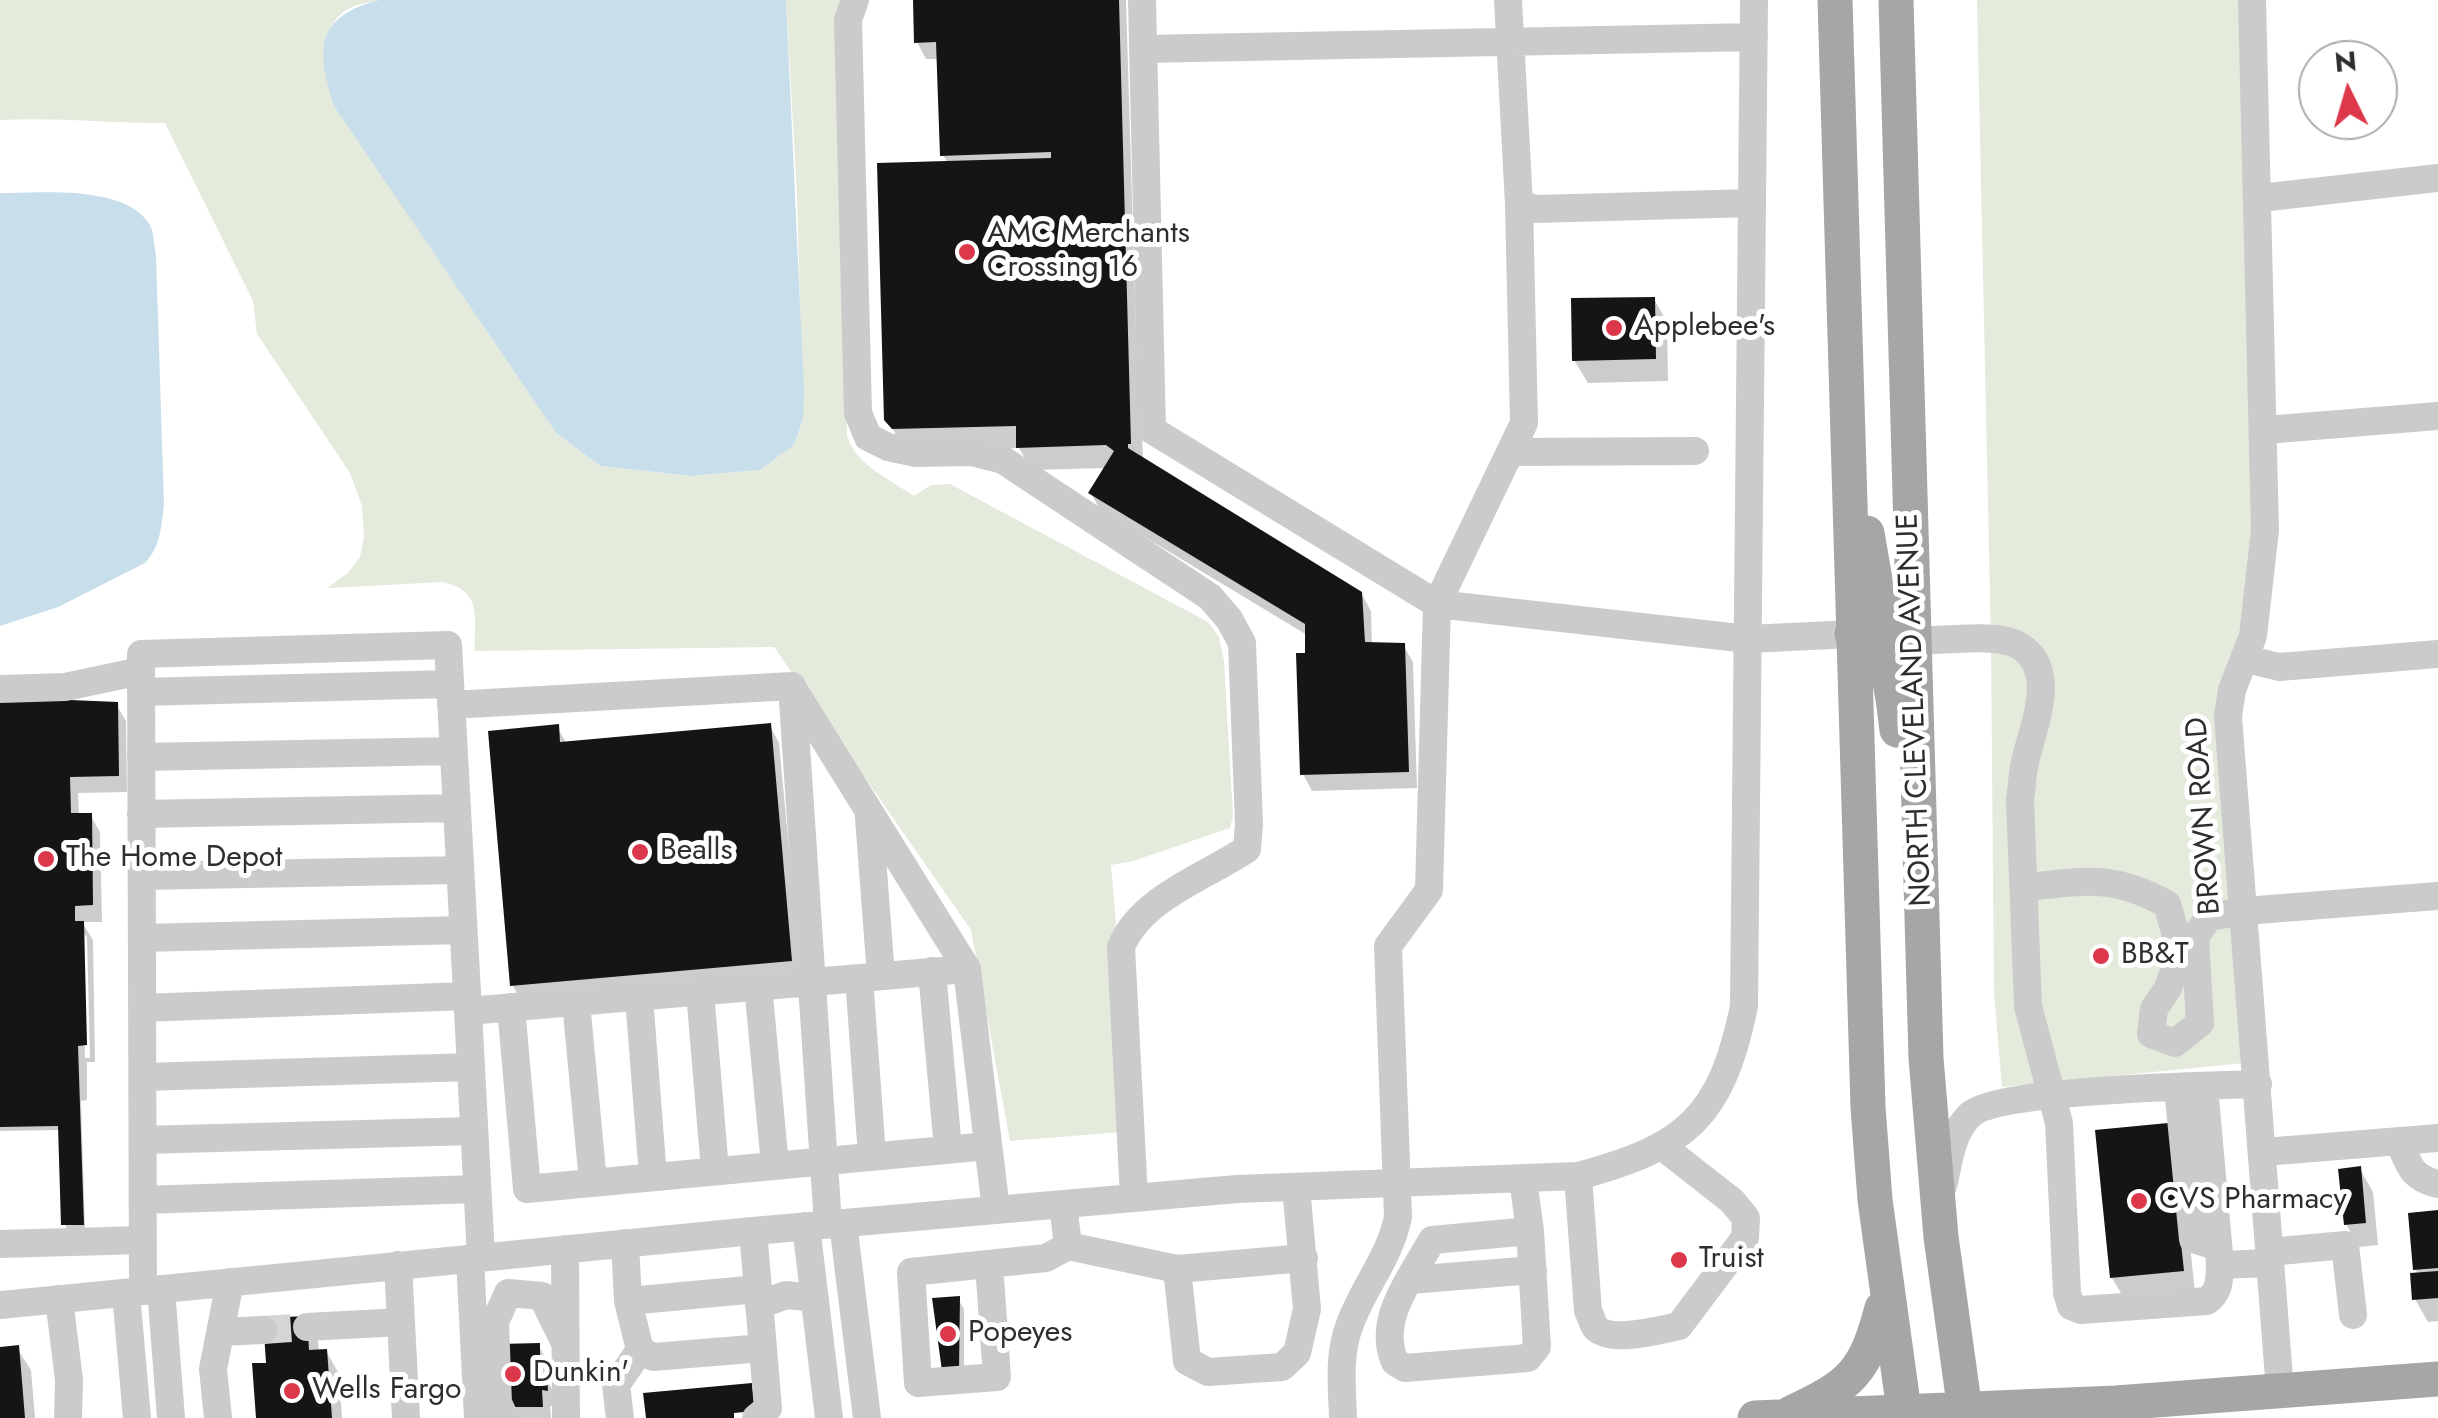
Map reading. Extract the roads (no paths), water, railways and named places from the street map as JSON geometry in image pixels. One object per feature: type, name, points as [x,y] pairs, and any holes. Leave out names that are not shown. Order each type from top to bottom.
[{"type":"main road","name":"NORTH CLEVELAND AVENUE","points":[[1835,0],[1868,1107],[1904,1416]]},
{"type":"main road","name":"NORTH CLEVELAND AVENUE","points":[[1896,0],[1926,1058],[1938,1207],[1965,1414]]},
{"type":"main road","points":[[1846,409],[1880,608],[1894,631],[1914,641]]},
{"type":"main road","points":[[1852,634],[1865,638],[1880,653],[1889,674],[1921,890]]},
{"type":"main road","points":[[1780,1417],[1825,1397],[1854,1376],[1871,1352],[1887,1292]]},
{"type":"main road","points":[[1755,1418],[1965,1414],[2438,1379]]},
{"type":"street","points":[[855,0],[848,20],[858,413],[868,437],[888,447],[916,453],[971,452],[1003,460],[1210,596],[1242,643],[1247,849],[1147,910],[1129,927],[1121,947],[1134,1198]]},
{"type":"street","points":[[1142,0],[1152,430],[1437,604],[1748,639],[1852,634]]},
{"type":"street","points":[[1343,1418],[1344,1342],[1350,1323],[1393,1244],[1398,1216],[1388,946],[1429,890],[1437,604],[1524,423],[1519,204],[1508,0]]},
{"type":"street","points":[[0,1305],[564,1248],[1134,1198],[1578,1176],[1664,1147],[1698,1118],[1720,1085],[1735,1048],[1744,1006],[1754,0]]},
{"type":"street","name":"BROWN ROAD","points":[[2252,0],[2266,430],[2264,548],[2253,636],[2232,690],[2228,716],[2280,1391]]},
{"type":"street","points":[[1144,49],[1754,36]]},
{"type":"street","points":[[2260,198],[2438,178]]},
{"type":"street","points":[[1519,204],[1536,209],[1752,204]]},
{"type":"street","points":[[2266,430],[2438,416]]},
{"type":"street","points":[[1510,452],[1695,451]]},
{"type":"street","points":[[1914,641],[1993,640],[2016,644],[2032,661],[2041,682],[2040,707],[2024,766],[2020,799],[2028,1006],[2059,1123],[2071,1306],[2080,1310],[2207,1301],[2219,1287],[2219,1256],[2191,1088]]},
{"type":"street","points":[[137,1418],[144,1240],[140,654],[448,645],[477,1189],[478,1418]]},
{"type":"street","points":[[2246,659],[2279,667],[2438,654]]},
{"type":"street","points":[[0,689],[141,681],[450,694],[792,686]]},
{"type":"street","points":[[792,686],[967,969],[996,1210]]},
{"type":"street","points":[[792,686],[814,982],[826,1224],[867,1418]]},
{"type":"street","points":[[141,757],[454,751]]},
{"type":"street","points":[[141,814],[456,808]]},
{"type":"street","points":[[869,810],[872,1156]]},
{"type":"street","points":[[142,876],[460,870]]},
{"type":"street","points":[[2024,887],[2110,881],[2136,887],[2168,904],[2175,932],[2176,964],[2168,988],[2154,1008],[2152,1034],[2174,1044],[2200,1024],[2195,937],[2209,917],[2438,896]]},
{"type":"street","points":[[142,938],[464,930]]},
{"type":"street","points":[[142,1008],[468,1003],[511,1007],[967,969]]},
{"type":"street","points":[[932,972],[948,1149]]},
{"type":"street","points":[[758,986],[774,1165]]},
{"type":"street","points":[[700,992],[715,1170]]},
{"type":"street","points":[[639,997],[654,1176]]},
{"type":"street","points":[[576,1002],[593,1182]]},
{"type":"street","points":[[511,1007],[527,1189],[988,1146]]},
{"type":"street","points":[[142,1076],[471,1067]]},
{"type":"street","points":[[1938,1207],[1956,1132],[1983,1106],[2026,1097],[2258,1084]]},
{"type":"street","points":[[143,1140],[474,1131]]},
{"type":"street","points":[[2264,1152],[2438,1138]]},
{"type":"street","points":[[2398,1141],[2421,1180],[2438,1184]]},
{"type":"street","points":[[1578,1176],[1588,1311],[1596,1327],[1608,1334],[1643,1334],[1679,1326],[1745,1238],[1746,1218],[1732,1201],[1664,1147]]},
{"type":"street","points":[[1523,1179],[1530,1231],[1537,1347],[1534,1354],[1528,1358],[1405,1368],[1395,1362],[1388,1336],[1392,1315],[1432,1240],[1530,1231]]},
{"type":"street","points":[[1177,1269],[1187,1360],[1208,1372],[1282,1366],[1296,1354],[1307,1309],[1296,1187]]},
{"type":"street","points":[[143,1200],[477,1189]]},
{"type":"street","points":[[1063,1204],[1068,1246]]},
{"type":"street","points":[[826,1224],[815,1298],[830,1418]]},
{"type":"street","points":[[753,1231],[768,1408],[756,1418]]},
{"type":"street","points":[[0,1244],[144,1240]]},
{"type":"street","points":[[620,1418],[616,1385],[640,1350],[628,1301],[625,1243]]},
{"type":"street","points":[[2219,1256],[2270,1258],[2345,1244],[2353,1315]]},
{"type":"street","points":[[989,1264],[998,1377],[918,1383],[911,1272],[1046,1258],[1068,1246],[1177,1269],[1304,1258]]},
{"type":"street","points":[[564,1248],[566,1418]]},
{"type":"street","points":[[398,1265],[406,1418]]},
{"type":"street","points":[[1410,1280],[1532,1270]]},
{"type":"street","points":[[218,1418],[214,1369],[230,1282]]},
{"type":"street","points":[[143,1291],[171,1418]]},
{"type":"street","points":[[505,1418],[498,1403],[495,1322],[508,1294],[542,1296],[565,1343]]},
{"type":"street","points":[[628,1301],[786,1295],[815,1298]]},
{"type":"street","points":[[59,1299],[69,1380],[68,1418]]},
{"type":"street","points":[[307,1327],[401,1322]]},
{"type":"street","points":[[220,1332],[263,1330]]},
{"type":"street","points":[[640,1350],[653,1356],[763,1348]]},
{"type":"water","points":[[379,0],[786,0],[804,390],[803,419],[794,445],[760,470],[691,476],[600,466],[556,433],[334,106],[324,68],[326,38],[342,16]]},
{"type":"water","points":[[59,192],[103,197],[138,212],[150,225],[156,255],[164,505],[157,543],[145,563],[58,607],[0,626],[0,193]]},
{"type":"tunnel","points":[[263,1330],[307,1327]]},
{"type":"place","name":"AMC Merchants Crossing 16","points":[[967,252]]},
{"type":"place","name":"Applebee's","points":[[1614,328]]},
{"type":"place","name":"Bealls","points":[[640,852]]},
{"type":"place","name":"The Home Depot","points":[[46,859]]},
{"type":"place","name":"BB&T","points":[[2101,956]]},
{"type":"place","name":"CVS Pharmacy","points":[[2139,1201]]},
{"type":"place","name":"Truist","points":[[1679,1260]]},
{"type":"place","name":"Popeyes","points":[[948,1334]]},
{"type":"place","name":"Dunkin'","points":[[513,1374]]},
{"type":"place","name":"Wells Fargo","points":[[292,1391]]}]
